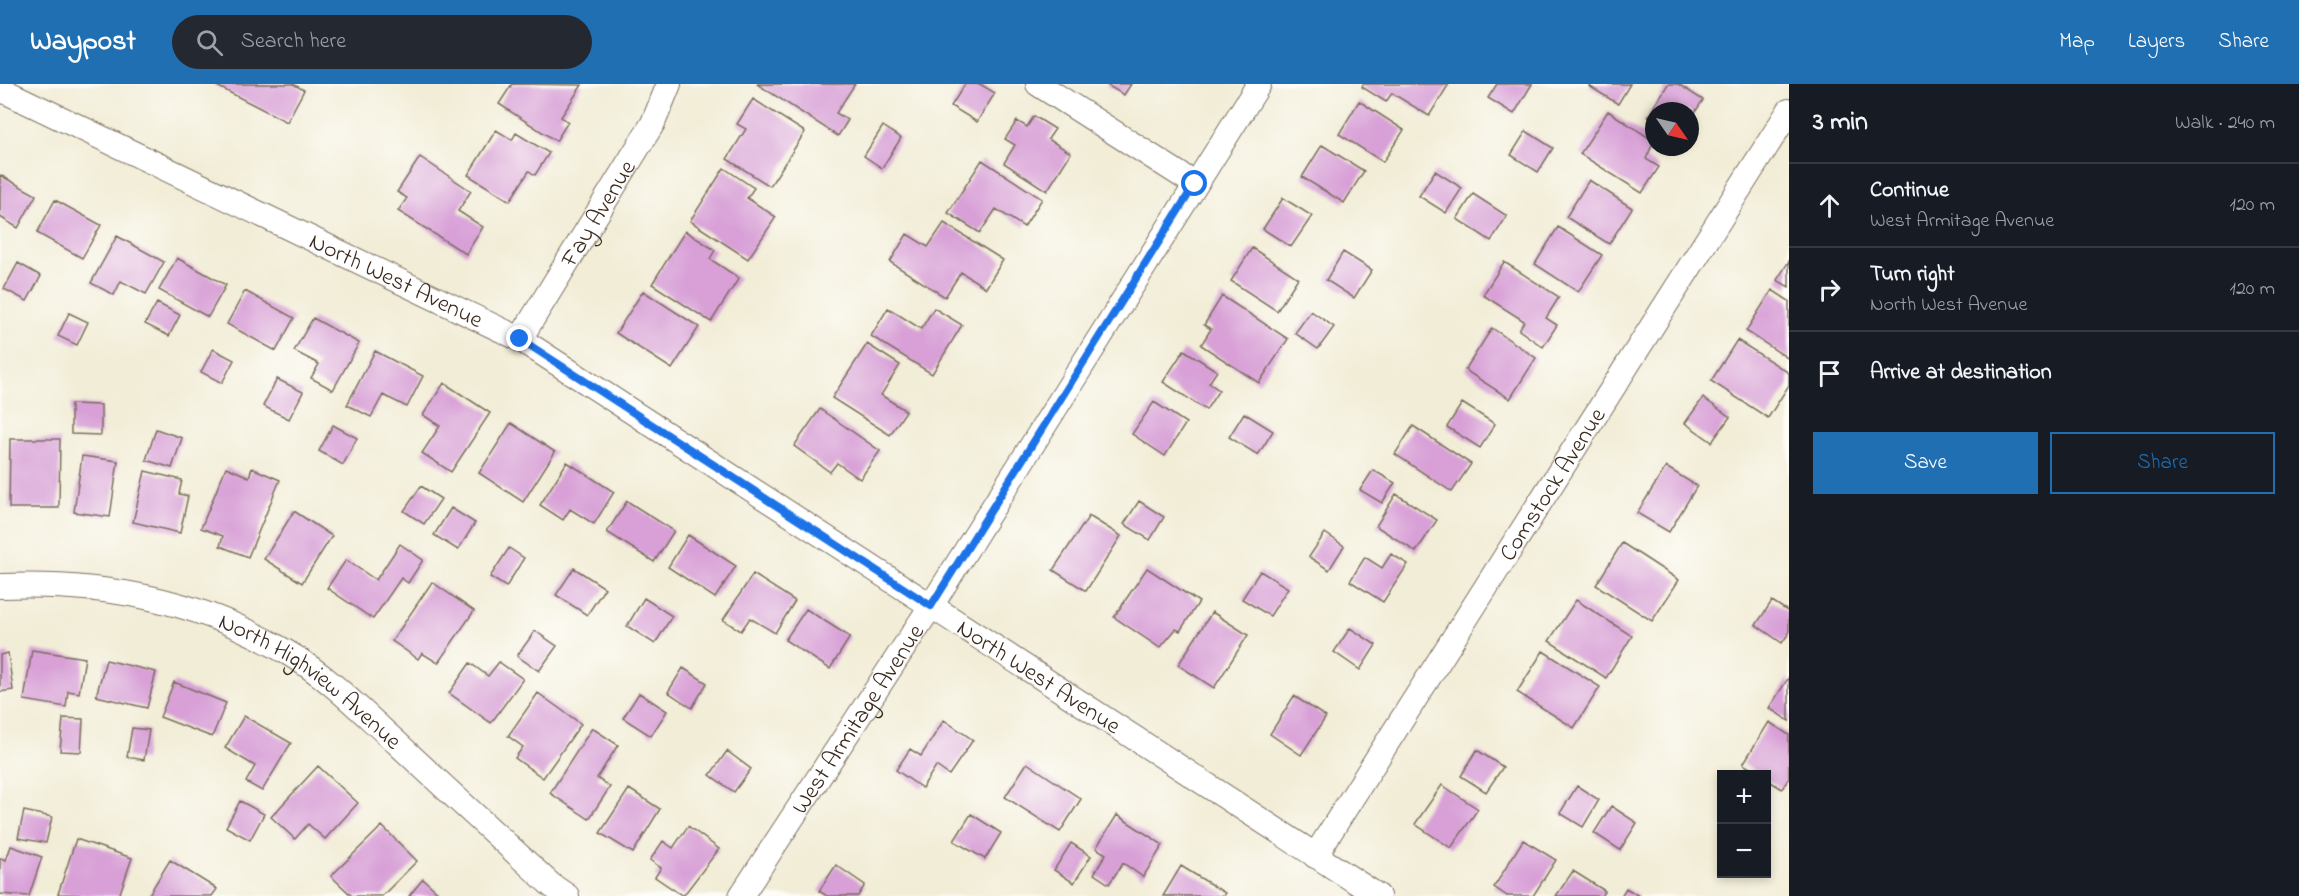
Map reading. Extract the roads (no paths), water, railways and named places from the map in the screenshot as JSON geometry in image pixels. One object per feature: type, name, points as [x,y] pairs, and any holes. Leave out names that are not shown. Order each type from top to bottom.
[{"type":"street","name":"Fay Avenue","points":[[520,339],[653,123],[669,84]]},
{"type":"street","points":[[1038,84],[1195,184]]},
{"type":"street","name":"West Armitage Avenue","points":[[741,896],[931,606],[1259,84]]},
{"type":"street","name":"North West Avenue","points":[[0,89],[520,339],[1378,896]]},
{"type":"street","name":"Comstock Avenue","points":[[1315,856],[1789,111]]},
{"type":"street","name":"North Highview Avenue","points":[[0,585],[50,584],[120,590],[179,604],[236,625],[290,654],[336,688],[551,885],[567,896]]}]
